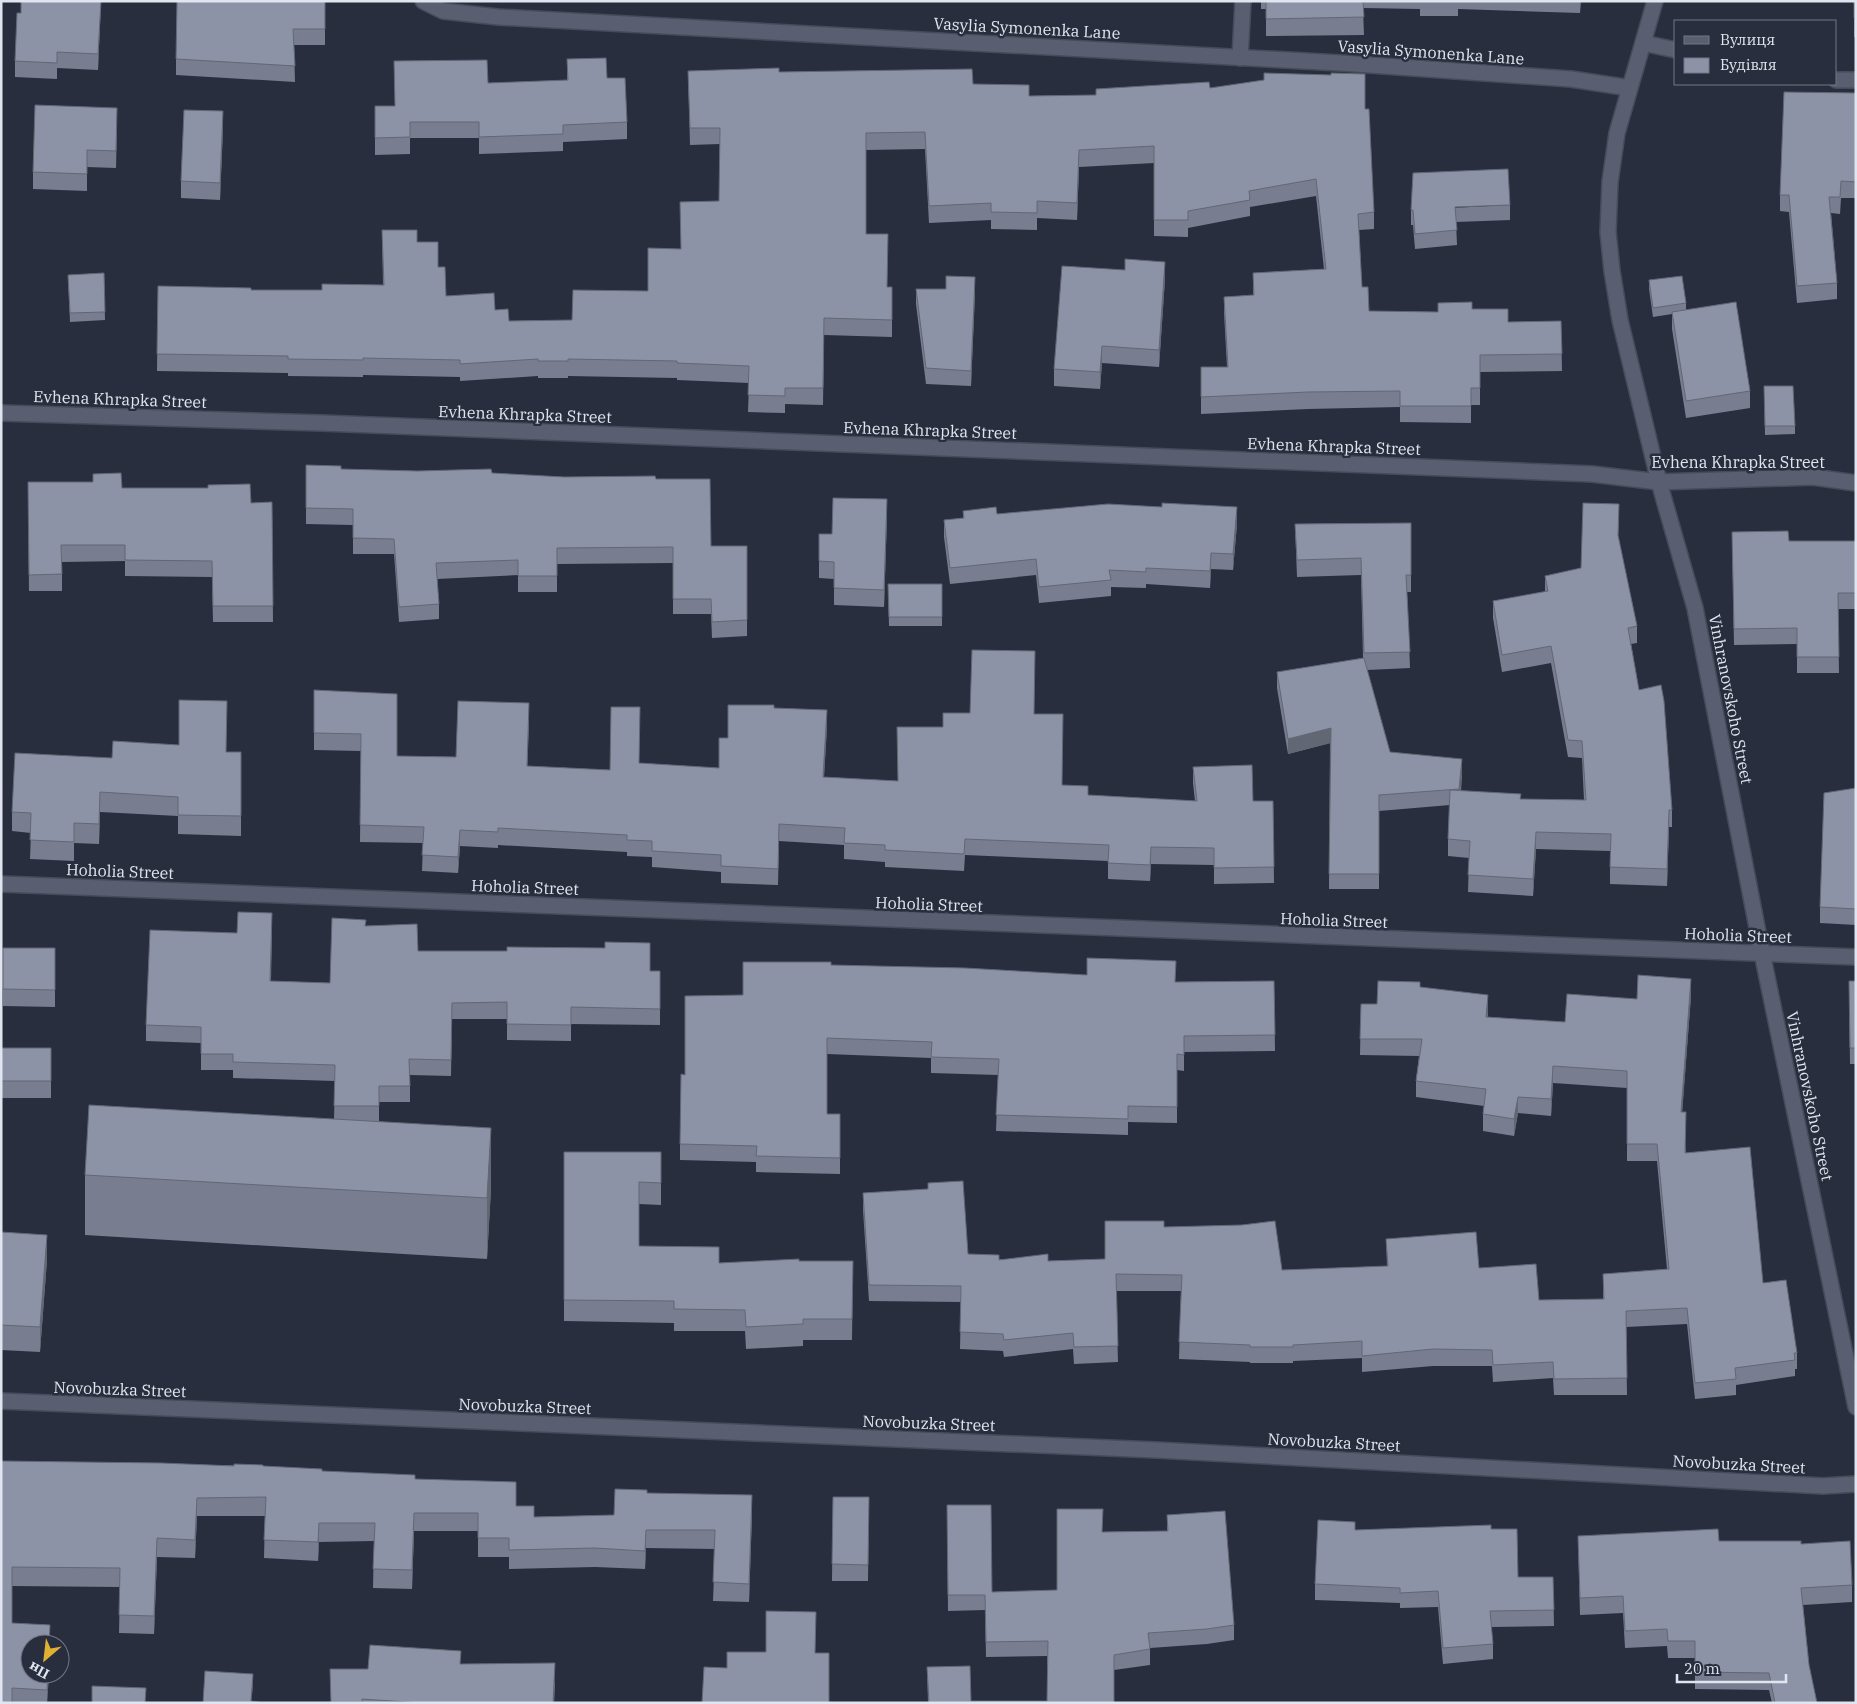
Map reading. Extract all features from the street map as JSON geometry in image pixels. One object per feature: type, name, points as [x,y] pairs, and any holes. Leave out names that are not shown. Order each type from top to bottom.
[{"type":"street","name":"Vasylia Symonenka Lane","points":[[423,1],[444,11],[498,16],[1240,58],[1561,79],[1630,88]]},
{"type":"street","points":[[1240,58],[1243,1]]},
{"type":"street","name":"Vinhranovskoho Street","points":[[1655,1],[1617,133],[1610,182],[1608,232],[1620,320],[1659,482],[1695,608],[1762,953],[1856,1407]]},
{"type":"street","points":[[1643,43],[1674,50]]},
{"type":"street","points":[[1837,80],[1856,80]]},
{"type":"street","name":"Evhena Khrapka Street","points":[[1,413],[362,424],[1572,474],[1659,482],[1812,477],[1856,483]]},
{"type":"street","name":"Hoholia Street","points":[[1,884],[1856,958]]},
{"type":"street","name":"Novobuzka Street","points":[[1,1401],[1147,1450],[1824,1486],[1856,1484]]},
{"type":"building","points":[[21,1],[101,1],[98,54],[57,52],[57,63],[15,61],[17,13],[21,13]]},
{"type":"building","points":[[177,1],[325,1],[325,29],[293,29],[295,66],[176,59]]},
{"type":"building","points":[[1266,1],[1363,1],[1364,17],[1266,19]]},
{"type":"building","points":[[1854,1],[1856,1],[1856,18],[1854,18]]},
{"type":"building","points":[[606,58],[607,78],[625,78],[627,122],[563,125],[563,134],[479,137],[479,122],[410,122],[410,137],[375,138],[375,106],[395,106],[394,61],[487,60],[488,83],[568,80],[567,59]]},
{"type":"building","points":[[779,68],[779,72],[972,69],[973,84],[1029,85],[1029,96],[1096,95],[1096,89],[1209,82],[1210,88],[1264,80],[1264,73],[1365,74],[1365,109],[1369,109],[1374,212],[1358,214],[1362,287],[1368,287],[1369,311],[1438,312],[1438,303],[1472,302],[1472,309],[1508,309],[1508,322],[1561,321],[1562,354],[1480,355],[1480,388],[1471,388],[1471,406],[1400,406],[1400,391],[1308,392],[1201,397],[1201,367],[1228,367],[1224,297],[1254,295],[1253,273],[1326,269],[1316,179],[1249,191],[1250,200],[1188,211],[1188,220],[1154,220],[1154,146],[1079,150],[1077,203],[1037,201],[1037,213],[991,212],[991,203],[929,206],[925,132],[866,133],[866,234],[888,234],[887,287],[892,287],[892,320],[824,318],[823,388],[785,388],[785,396],[748,395],[749,366],[677,363],[677,361],[568,359],[568,361],[538,361],[538,359],[460,364],[460,360],[288,359],[288,356],[157,354],[158,286],[251,288],[251,290],[322,290],[322,284],[384,285],[382,230],[417,230],[417,242],[438,242],[438,267],[445,267],[446,296],[494,293],[495,310],[508,309],[509,321],[572,320],[573,290],[648,291],[648,248],[681,249],[680,202],[719,201],[720,128],[690,128],[688,71]]},
{"type":"building","points":[[1784,92],[1856,93],[1856,182],[1841,181],[1840,197],[1829,197],[1837,283],[1797,286],[1789,195],[1780,195]]},
{"type":"building","points":[[35,105],[117,108],[116,151],[87,150],[87,174],[33,172]]},
{"type":"building","points":[[184,110],[223,111],[220,183],[181,181]]},
{"type":"building","points":[[1508,169],[1510,205],[1455,207],[1457,230],[1415,234],[1413,210],[1411,210],[1413,173]]},
{"type":"building","points":[[1125,259],[1165,262],[1159,350],[1102,346],[1100,372],[1054,369],[1062,266],[1125,270]]},
{"type":"building","points":[[104,273],[105,312],[70,313],[68,275]]},
{"type":"building","points":[[946,276],[975,277],[971,371],[926,368],[916,289],[946,289]]},
{"type":"building","points":[[1682,276],[1686,303],[1653,308],[1649,280]]},
{"type":"building","points":[[1736,302],[1750,391],[1686,401],[1672,312]]},
{"type":"building","points":[[1764,386],[1793,386],[1795,426],[1765,426]]},
{"type":"building","points":[[306,465],[341,466],[341,469],[417,471],[491,469],[492,473],[564,477],[655,476],[656,479],[710,479],[711,546],[747,546],[747,620],[712,622],[711,599],[673,599],[673,547],[557,548],[557,576],[518,576],[518,560],[436,563],[439,604],[399,607],[394,539],[353,538],[353,509],[306,508]]},
{"type":"building","points":[[121,473],[122,488],[208,488],[208,485],[250,484],[251,503],[272,502],[273,606],[213,606],[212,561],[125,560],[125,545],[61,545],[62,574],[29,575],[28,482],[93,482],[93,474]]},
{"type":"building","points":[[833,498],[887,499],[884,590],[834,588],[834,562],[819,561],[819,534],[832,534]]},
{"type":"building","points":[[1162,503],[1237,507],[1233,554],[1211,553],[1210,571],[1146,568],[1146,572],[1109,570],[1111,580],[1039,587],[1036,559],[950,568],[944,520],[964,518],[963,511],[996,507],[997,514],[1108,504],[1162,507]]},
{"type":"building","points":[[1583,503],[1619,504],[1618,535],[1637,626],[1628,628],[1639,690],[1661,685],[1664,701],[1672,810],[1669,810],[1667,869],[1610,867],[1611,834],[1536,832],[1533,879],[1468,875],[1470,841],[1448,839],[1450,790],[1521,794],[1520,799],[1586,800],[1582,741],[1568,740],[1551,646],[1502,655],[1493,601],[1548,591],[1545,576],[1581,568]]},
{"type":"building","points":[[1411,523],[1411,575],[1406,575],[1410,652],[1364,653],[1361,558],[1297,560],[1295,524]]},
{"type":"building","points":[[1788,531],[1789,541],[1856,541],[1856,593],[1838,593],[1839,657],[1797,657],[1797,628],[1734,629],[1732,532]]},
{"type":"building","points":[[888,584],[942,584],[942,617],[889,617]]},
{"type":"building","points":[[972,650],[1035,651],[1034,714],[1063,714],[1062,785],[1088,786],[1088,795],[1197,801],[1193,767],[1252,765],[1253,801],[1273,801],[1274,867],[1214,868],[1214,848],[1151,847],[1150,865],[1108,863],[1109,845],[965,839],[964,854],[885,850],[885,845],[844,843],[845,828],[779,824],[778,869],[721,866],[721,855],[652,851],[652,841],[627,840],[627,835],[498,828],[498,832],[460,830],[458,857],[422,855],[424,827],[360,825],[361,734],[314,733],[314,690],[397,694],[397,756],[456,757],[458,701],[529,703],[527,766],[610,770],[611,707],[640,707],[639,763],[719,768],[719,738],[728,738],[728,705],[774,705],[774,708],[827,710],[823,777],[898,781],[897,727],[943,727],[943,713],[970,713]]},
{"type":"building","points":[[1364,658],[1390,752],[1462,759],[1459,789],[1379,795],[1379,874],[1329,874],[1331,728],[1288,739],[1277,672]]},
{"type":"building","points":[[179,700],[227,701],[226,752],[241,752],[241,816],[178,815],[178,797],[100,792],[99,824],[74,823],[74,842],[30,840],[31,813],[12,812],[15,753],[112,758],[113,741],[179,745]]},
{"type":"building","points":[[1856,788],[1856,909],[1820,907],[1824,793]]},
{"type":"building","points":[[238,912],[272,913],[270,981],[330,983],[332,918],[366,920],[365,926],[417,924],[418,951],[507,951],[507,947],[605,948],[605,942],[650,943],[650,971],[660,971],[660,1009],[571,1007],[571,1025],[507,1024],[507,1002],[452,1003],[451,1060],[409,1059],[410,1086],[379,1086],[379,1106],[334,1106],[335,1065],[233,1062],[233,1054],[201,1054],[201,1027],[146,1025],[150,930],[237,933]]},
{"type":"building","points":[[3,948],[55,948],[55,990],[3,989]]},
{"type":"building","points":[[1087,958],[1176,961],[1175,982],[1274,981],[1275,1035],[1184,1036],[1184,1055],[1177,1054],[1177,1107],[1128,1106],[1128,1119],[996,1115],[999,1059],[931,1057],[932,1042],[827,1038],[827,1114],[840,1114],[840,1158],[756,1156],[757,1146],[680,1144],[681,1074],[685,1075],[685,996],[743,995],[743,962],[831,962],[831,965],[965,968],[1087,975]]},
{"type":"building","points":[[1638,975],[1691,979],[1681,1112],[1686,1112],[1685,1153],[1750,1147],[1763,1283],[1786,1280],[1797,1353],[1794,1353],[1795,1360],[1735,1368],[1736,1379],[1695,1383],[1687,1308],[1626,1311],[1627,1378],[1554,1379],[1553,1362],[1493,1365],[1492,1350],[1433,1349],[1362,1356],[1362,1341],[1293,1345],[1293,1347],[1250,1347],[1250,1345],[1179,1342],[1182,1275],[1116,1274],[1118,1346],[1074,1347],[1073,1333],[1004,1340],[1003,1334],[960,1332],[961,1286],[869,1285],[863,1193],[928,1189],[928,1183],[963,1181],[968,1254],[999,1255],[999,1260],[1048,1254],[1048,1261],[1105,1259],[1105,1221],[1164,1221],[1164,1227],[1242,1225],[1275,1221],[1282,1270],[1388,1266],[1386,1239],[1476,1232],[1479,1268],[1536,1264],[1539,1300],[1604,1299],[1603,1274],[1669,1269],[1657,1144],[1627,1144],[1627,1071],[1553,1066],[1551,1099],[1518,1097],[1514,1119],[1483,1114],[1486,1089],[1416,1081],[1422,1039],[1360,1039],[1361,1004],[1377,1004],[1378,981],[1420,982],[1420,987],[1488,995],[1486,1017],[1565,1022],[1567,994],[1637,999]]},
{"type":"building","points":[[1849,981],[1856,981],[1856,1048],[1850,1048]]},
{"type":"building","points":[[1,1048],[51,1048],[51,1081],[1,1081]]},
{"type":"building","points":[[89,1105],[491,1128],[487,1198],[85,1175]]},
{"type":"building","points":[[564,1152],[661,1152],[661,1183],[639,1182],[639,1246],[719,1247],[719,1263],[799,1259],[799,1261],[853,1261],[852,1319],[803,1319],[803,1324],[746,1327],[745,1310],[674,1309],[674,1301],[564,1300]]},
{"type":"building","points":[[1,1232],[47,1235],[40,1327],[1,1325]]},
{"type":"building","points":[[1,1461],[263,1465],[322,1469],[322,1471],[415,1475],[415,1479],[516,1482],[516,1506],[534,1506],[534,1517],[614,1515],[615,1489],[647,1490],[647,1493],[752,1495],[749,1584],[713,1582],[715,1530],[646,1530],[645,1551],[595,1548],[509,1550],[509,1538],[478,1538],[478,1513],[414,1513],[412,1570],[373,1569],[375,1523],[319,1523],[318,1542],[264,1540],[266,1497],[197,1498],[195,1540],[157,1538],[154,1616],[119,1615],[120,1568],[12,1567],[12,1623],[50,1625],[50,1634],[20,1634],[20,1684],[47,1684],[47,1690],[12,1688],[12,1703],[1,1703]]},
{"type":"building","points":[[833,1497],[869,1497],[868,1565],[832,1564]]},
{"type":"building","points":[[947,1505],[991,1505],[992,1592],[1057,1590],[1057,1509],[1103,1509],[1102,1532],[1168,1531],[1167,1515],[1225,1511],[1234,1625],[1148,1633],[1150,1649],[1114,1655],[1114,1703],[929,1703],[927,1667],[970,1666],[971,1701],[1047,1701],[1048,1641],[986,1642],[985,1595],[948,1595]]},
{"type":"building","points":[[1318,1520],[1355,1522],[1355,1530],[1491,1525],[1491,1529],[1517,1529],[1518,1577],[1553,1577],[1554,1610],[1490,1611],[1493,1644],[1443,1648],[1438,1591],[1400,1593],[1400,1588],[1315,1584]]},
{"type":"building","points":[[1718,1529],[1719,1541],[1801,1541],[1801,1544],[1850,1541],[1852,1585],[1801,1588],[1809,1665],[1817,1703],[1775,1703],[1769,1673],[1695,1672],[1695,1641],[1668,1641],[1667,1629],[1625,1631],[1623,1596],[1580,1598],[1578,1536]]},
{"type":"building","points":[[766,1611],[816,1612],[815,1653],[829,1653],[829,1703],[702,1703],[704,1667],[727,1668],[727,1652],[766,1652]]},
{"type":"building","points":[[370,1645],[461,1651],[460,1664],[555,1663],[553,1703],[422,1703],[362,1699],[362,1702],[331,1702],[330,1669],[368,1669]]},
{"type":"building","points":[[205,1671],[253,1674],[251,1701],[264,1703],[203,1703]]},
{"type":"building","points":[[92,1686],[146,1688],[145,1703],[92,1703]]}]
